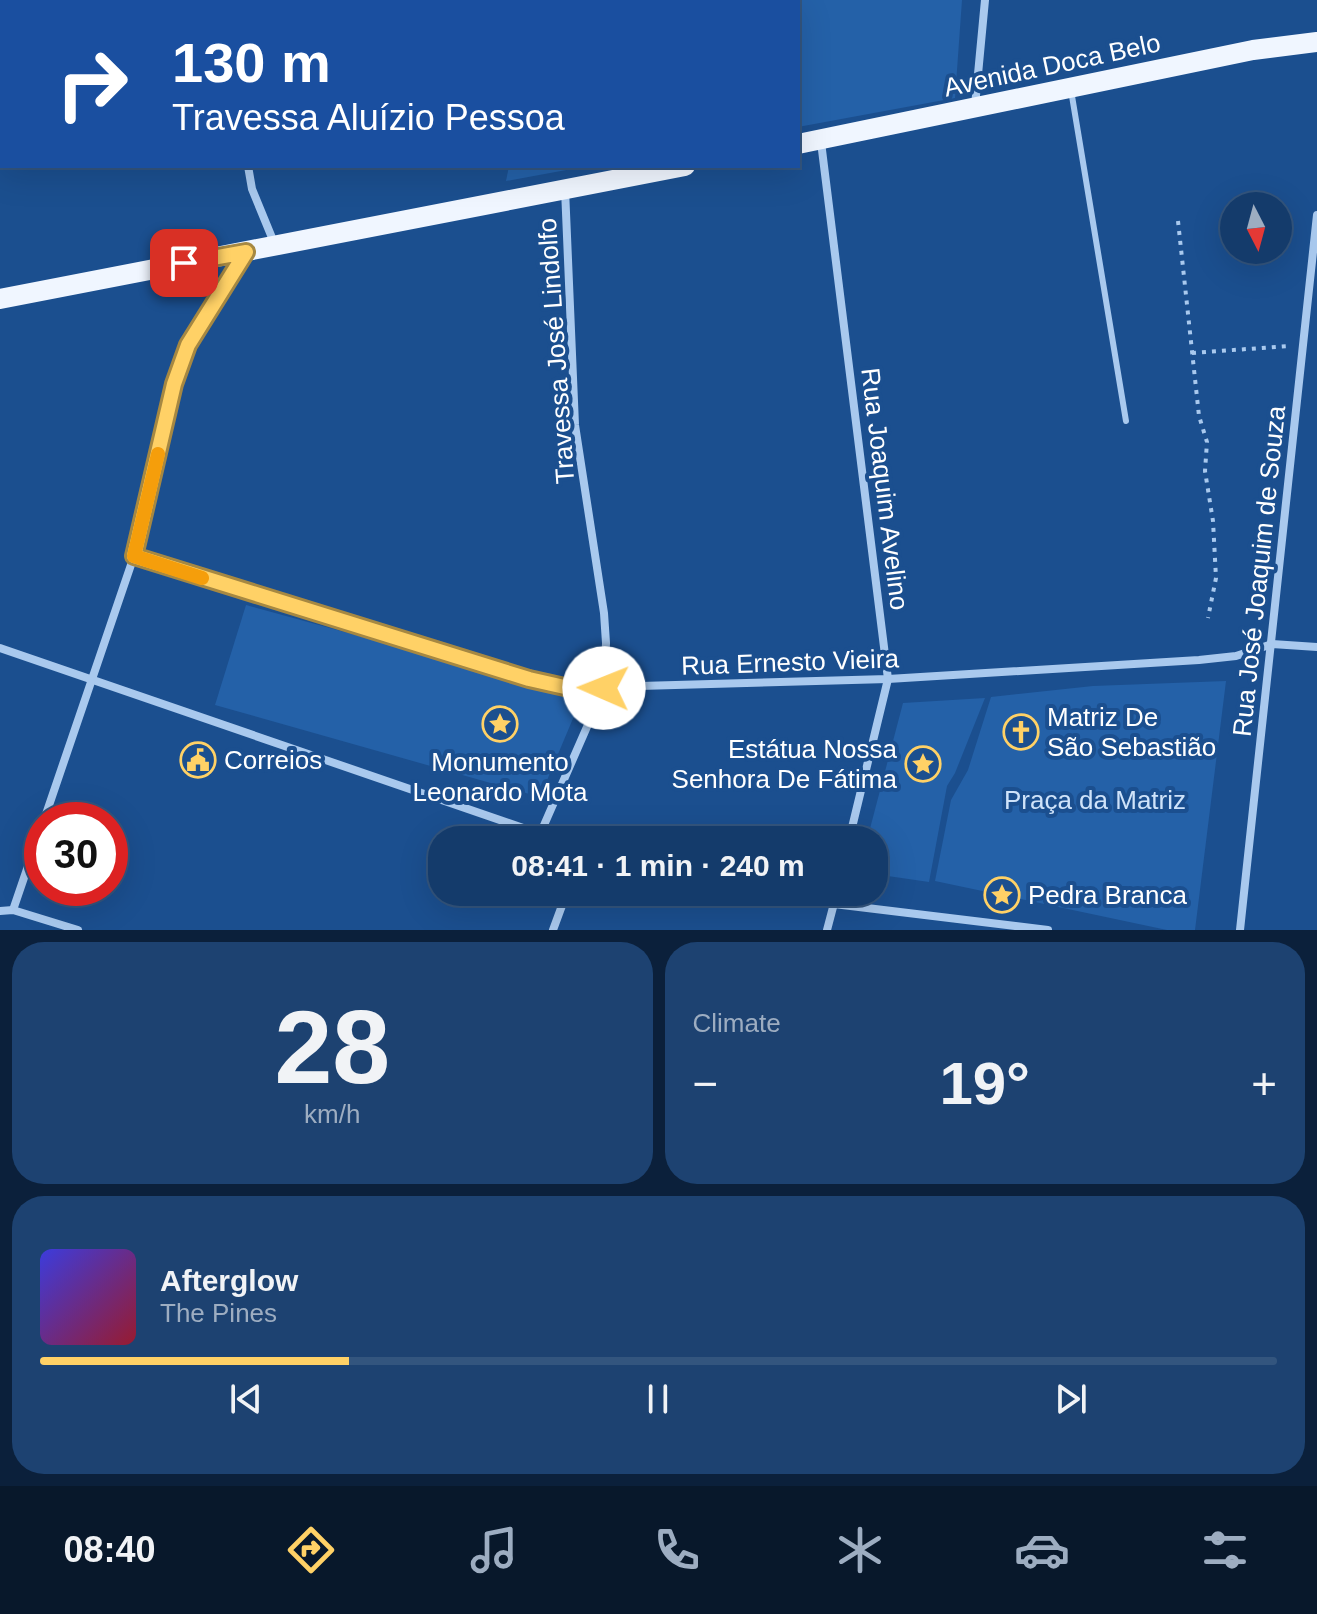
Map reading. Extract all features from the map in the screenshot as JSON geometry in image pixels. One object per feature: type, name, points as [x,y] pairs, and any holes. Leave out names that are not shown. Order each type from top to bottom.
[{"type":"main road","name":"Avenida Doca Belo","points":[[800,144],[1253,50],[1317,42]]},
{"type":"main road","points":[[0,299],[675,168]]},
{"type":"street","points":[[975,107],[985,0]]},
{"type":"street","name":"Rua Joaquim Avelino","points":[[821,140],[888,679],[852,826]]},
{"type":"street","points":[[248,168],[252,189],[275,246]]},
{"type":"street","name":"Travessa José Lindolfo","points":[[544,826],[604,688],[606,643],[575,425],[565,189]]},
{"type":"street","name":"Rua José Joaquim de Souza","points":[[1240,930],[1317,215]]},
{"type":"street","points":[[50,802],[134,556],[174,384],[188,345],[246,252]]},
{"type":"street","name":"Rua Ernesto Vieira","points":[[134,556],[529,679],[569,688],[888,679],[1199,660],[1236,656],[1272,644]]},
{"type":"street","points":[[1272,644],[1317,647]]},
{"type":"street","points":[[0,648],[524,826]]},
{"type":"street","points":[[13,910],[24,878]]},
{"type":"street","points":[[553,930],[562,906]]},
{"type":"street","points":[[827,930],[833,906]]},
{"type":"street","points":[[850,906],[1048,930]]},
{"type":"street","points":[[0,911],[13,910],[78,930]]},
{"type":"lane","points":[[1070,87],[1126,421]]},
{"type":"path","points":[[1178,221],[1199,416],[1207,442],[1205,471],[1213,521],[1216,578],[1208,618]]},
{"type":"path","points":[[1192,353],[1303,345]]},
{"type":"green space","points":[[800,0],[962,0],[955,98],[800,127]]},
{"type":"green space","points":[[509,168],[577,168],[506,181]]},
{"type":"green space","points":[[246,605],[582,697],[540,797],[215,705]]},
{"type":"green space","name":"Praça da Matriz","points":[[1226,681],[1195,930],[1167,930],[935,881],[951,800],[968,770],[991,697],[1093,686]]},
{"type":"green space","points":[[985,698],[947,786],[929,882],[888,876],[888,826],[871,826],[903,703]]},
{"type":"slow traffic","points":[[158,454],[134,556],[202,578]]},
{"type":"place","name":"Monumento Leonardo Mota","points":[[500,724]]},
{"type":"place","name":"Matriz De São Sebastião","points":[[1021,732]]},
{"type":"place","name":"Correios","points":[[198,760]]},
{"type":"place","name":"Estátua Nossa Senhora De Fátima","points":[[923,764]]},
{"type":"place","name":"Pedra Branca","points":[[1002,895]]},
{"type":"route","points":[[184,263],[246,252],[188,345],[174,384],[134,556],[529,679],[569,688],[604,688]]}]
